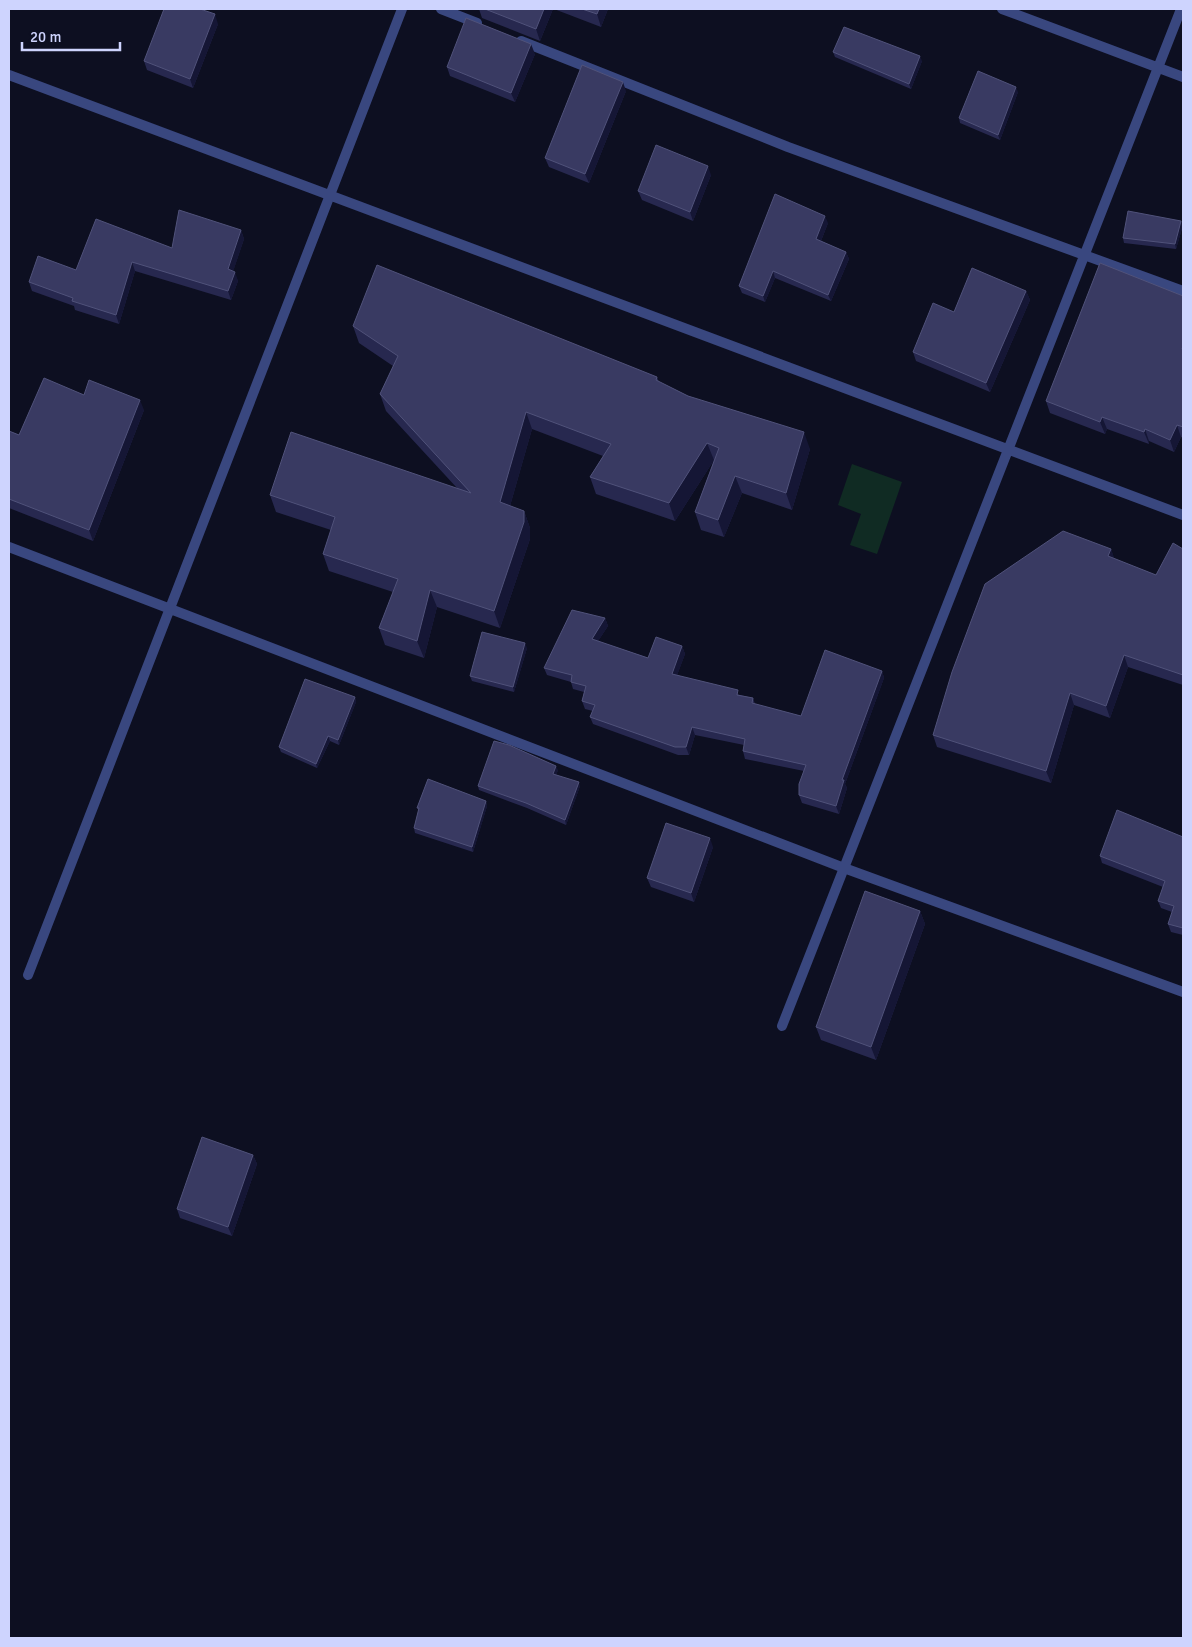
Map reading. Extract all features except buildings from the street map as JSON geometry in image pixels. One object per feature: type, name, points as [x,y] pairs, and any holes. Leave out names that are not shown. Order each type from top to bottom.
[{"type":"street","points":[[28,975],[332,194],[402,9]]},
{"type":"street","points":[[441,9],[486,27]]},
{"type":"street","points":[[1002,9],[1183,77]]},
{"type":"street","points":[[782,1026],[1181,9]]},
{"type":"street","points":[[514,38],[788,147],[1183,291]]},
{"type":"street","points":[[9,75],[332,194],[1183,515]]},
{"type":"street","points":[[9,547],[170,607],[844,868],[1183,992]]},
{"type":"green space","points":[[852,464],[902,482],[877,554],[850,545],[861,514],[838,505]]}]
